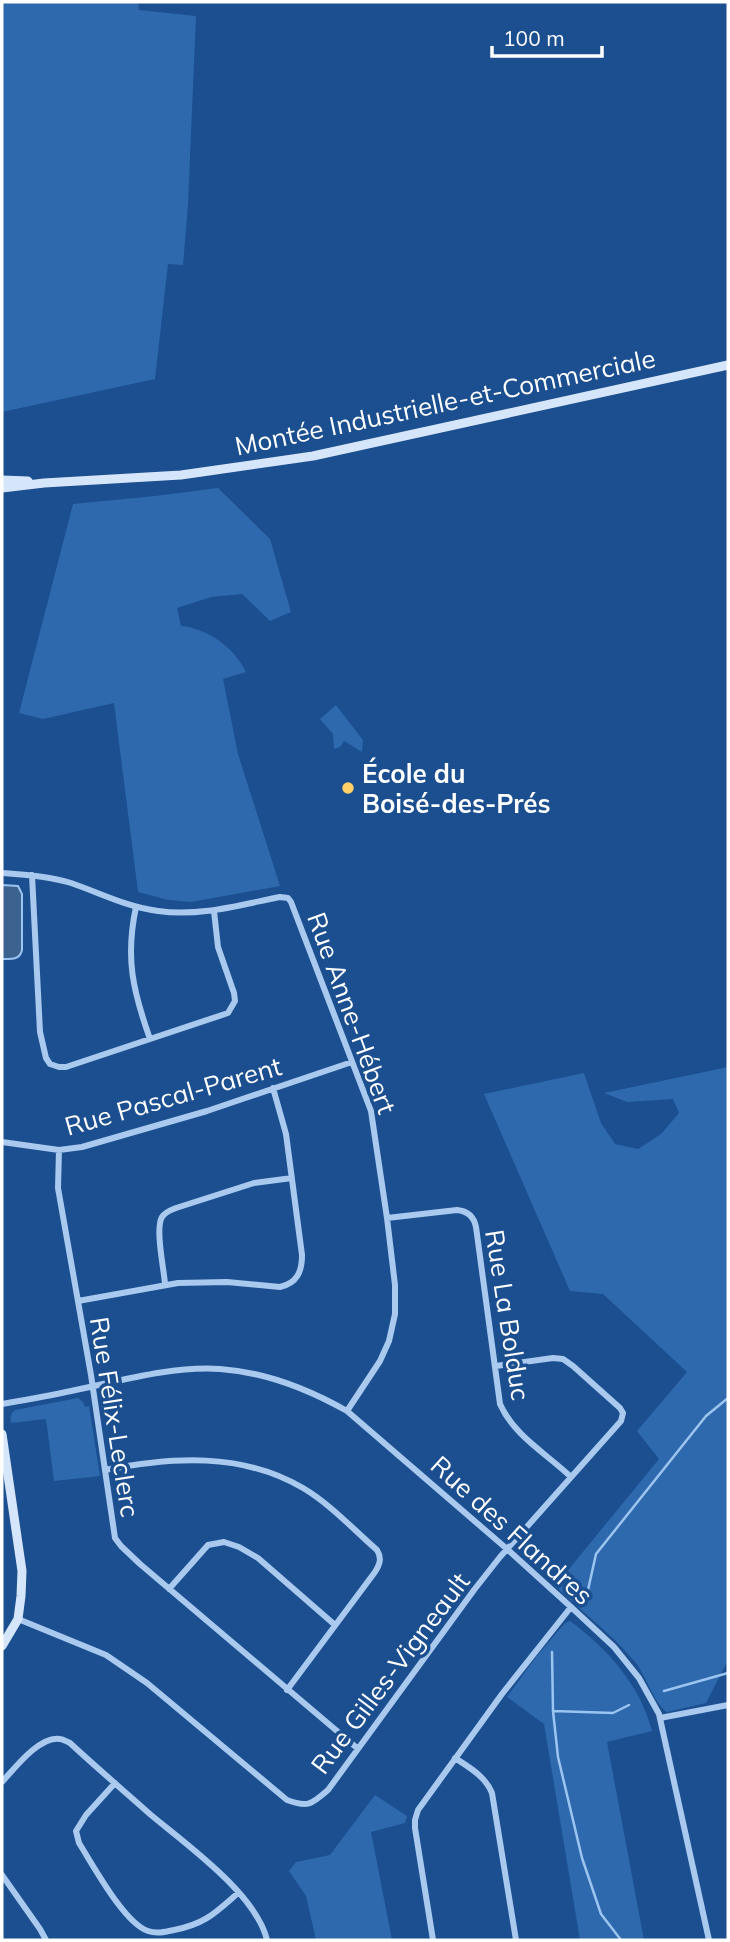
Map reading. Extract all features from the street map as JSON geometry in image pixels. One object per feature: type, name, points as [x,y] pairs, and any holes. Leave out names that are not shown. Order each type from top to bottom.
[{"type":"main road","name":"Montée Industrielle-et-Commerciale","points":[[2,488],[181,475],[313,456],[728,365]]},
{"type":"main road","name":"Montée Industrielle-et-Commerciale","points":[[2,480],[44,483]]},
{"type":"main road","points":[[2,1434],[22,1571],[18,1619],[2,1646]]},
{"type":"street","points":[[2,873],[32,875],[70,883],[136,907],[177,913],[214,911],[218,947],[234,993],[233,1007],[228,1013],[66,1067],[50,1064],[40,1032],[32,875]]},
{"type":"street","name":"Rue Anne-Hébert","points":[[214,911],[280,897],[289,900],[307,939],[372,1111],[395,1285],[394,1322],[383,1356],[347,1411]]},
{"type":"street","points":[[136,907],[130,940],[131,969],[150,1039]]},
{"type":"street","name":"Rue Pascal-Parent","points":[[2,1142],[59,1150],[82,1147],[207,1111],[352,1062]]},
{"type":"street","points":[[78,1301],[165,1284],[226,1282],[274,1287],[292,1282],[300,1273],[302,1262],[286,1134],[273,1088]]},
{"type":"street","name":"Rue Félix-Leclerc","points":[[59,1150],[58,1186],[115,1538],[169,1589],[357,1748]]},
{"type":"street","points":[[165,1284],[159,1227],[166,1213],[254,1183],[292,1178]]},
{"type":"street","name":"Rue La Bolduc","points":[[387,1217],[457,1210],[470,1215],[476,1227],[499,1400],[506,1418],[519,1432],[571,1477]]},
{"type":"street","name":"Rue Gilles-Vigneault","points":[[18,1619],[95,1651],[126,1668],[287,1800],[302,1805],[315,1802],[328,1790],[474,1590],[621,1421],[622,1410],[563,1360],[553,1358],[496,1366]]},
{"type":"street","name":"Rue des Flandres","points":[[2,1404],[165,1372],[197,1369],[258,1375],[292,1384],[347,1411],[571,1607],[614,1647],[639,1678],[660,1718],[709,1940]]},
{"type":"street","points":[[104,1470],[186,1460],[237,1463],[267,1471],[305,1489],[377,1550],[380,1555],[379,1566],[287,1690]]},
{"type":"street","points":[[169,1589],[208,1545],[224,1542],[239,1546],[258,1558],[335,1625]]},
{"type":"street","points":[[433,1940],[415,1820],[418,1810],[510,1684],[571,1607]]},
{"type":"street","points":[[660,1718],[728,1705]]},
{"type":"street","points":[[2,1782],[40,1743],[51,1738],[70,1744],[229,1881],[251,1908],[267,1940]]},
{"type":"street","points":[[455,1758],[481,1775],[492,1793],[516,1940]]},
{"type":"street","points":[[115,1783],[86,1815],[76,1831],[79,1843],[128,1918],[146,1931],[156,1933],[182,1928],[207,1920],[238,1893]]},
{"type":"street","points":[[2,1875],[46,1940]]},
{"type":"shaded area","points":[[2,2],[138,2],[139,10],[196,16],[183,265],[168,264],[155,379],[2,412]]},
{"type":"shaded area","points":[[218,488],[270,539],[291,612],[270,621],[242,594],[211,597],[177,608],[181,626],[201,631],[219,641],[235,655],[246,672],[223,679],[238,754],[280,886],[191,902],[168,900],[138,892],[114,703],[43,719],[19,713],[73,504]]},
{"type":"shaded area","points":[[336,705],[363,740],[362,752],[344,741],[340,747],[334,749],[333,734],[320,719]]},
{"type":"shaded area","points":[[2,885],[18,886],[22,894],[22,950],[19,956],[12,959],[2,959]]},
{"type":"shaded area","points":[[728,1067],[728,1660],[706,1703],[667,1712],[658,1703],[639,1668],[626,1652],[555,1586],[659,1459],[637,1431],[687,1372],[603,1294],[570,1291],[484,1094],[584,1073],[601,1123],[615,1144],[638,1149],[661,1134],[679,1113],[673,1099],[627,1102],[604,1093]]},
{"type":"shaded area","points":[[78,1398],[85,1407],[89,1406],[100,1476],[54,1481],[46,1419],[11,1423],[11,1416],[15,1410]]},
{"type":"shaded area","points":[[570,1621],[621,1669],[647,1714],[652,1731],[607,1742],[644,1940],[580,1940],[544,1724],[507,1697],[536,1657],[565,1623]]},
{"type":"shaded area","points":[[375,1795],[407,1816],[405,1823],[371,1832],[392,1940],[316,1940],[306,1896],[289,1871],[296,1862],[330,1855]]},
{"type":"waterway","points":[[588,1590],[596,1554],[706,1416],[728,1398]]},
{"type":"waterway","points":[[552,1652],[553,1711],[558,1757],[582,1858],[601,1914],[621,1940]]},
{"type":"waterway","points":[[664,1691],[728,1673]]},
{"type":"waterway","points":[[553,1711],[613,1713],[629,1705]]},
{"type":"place","name":"École du Boisé-des-Prés","points":[[348,788]]}]
